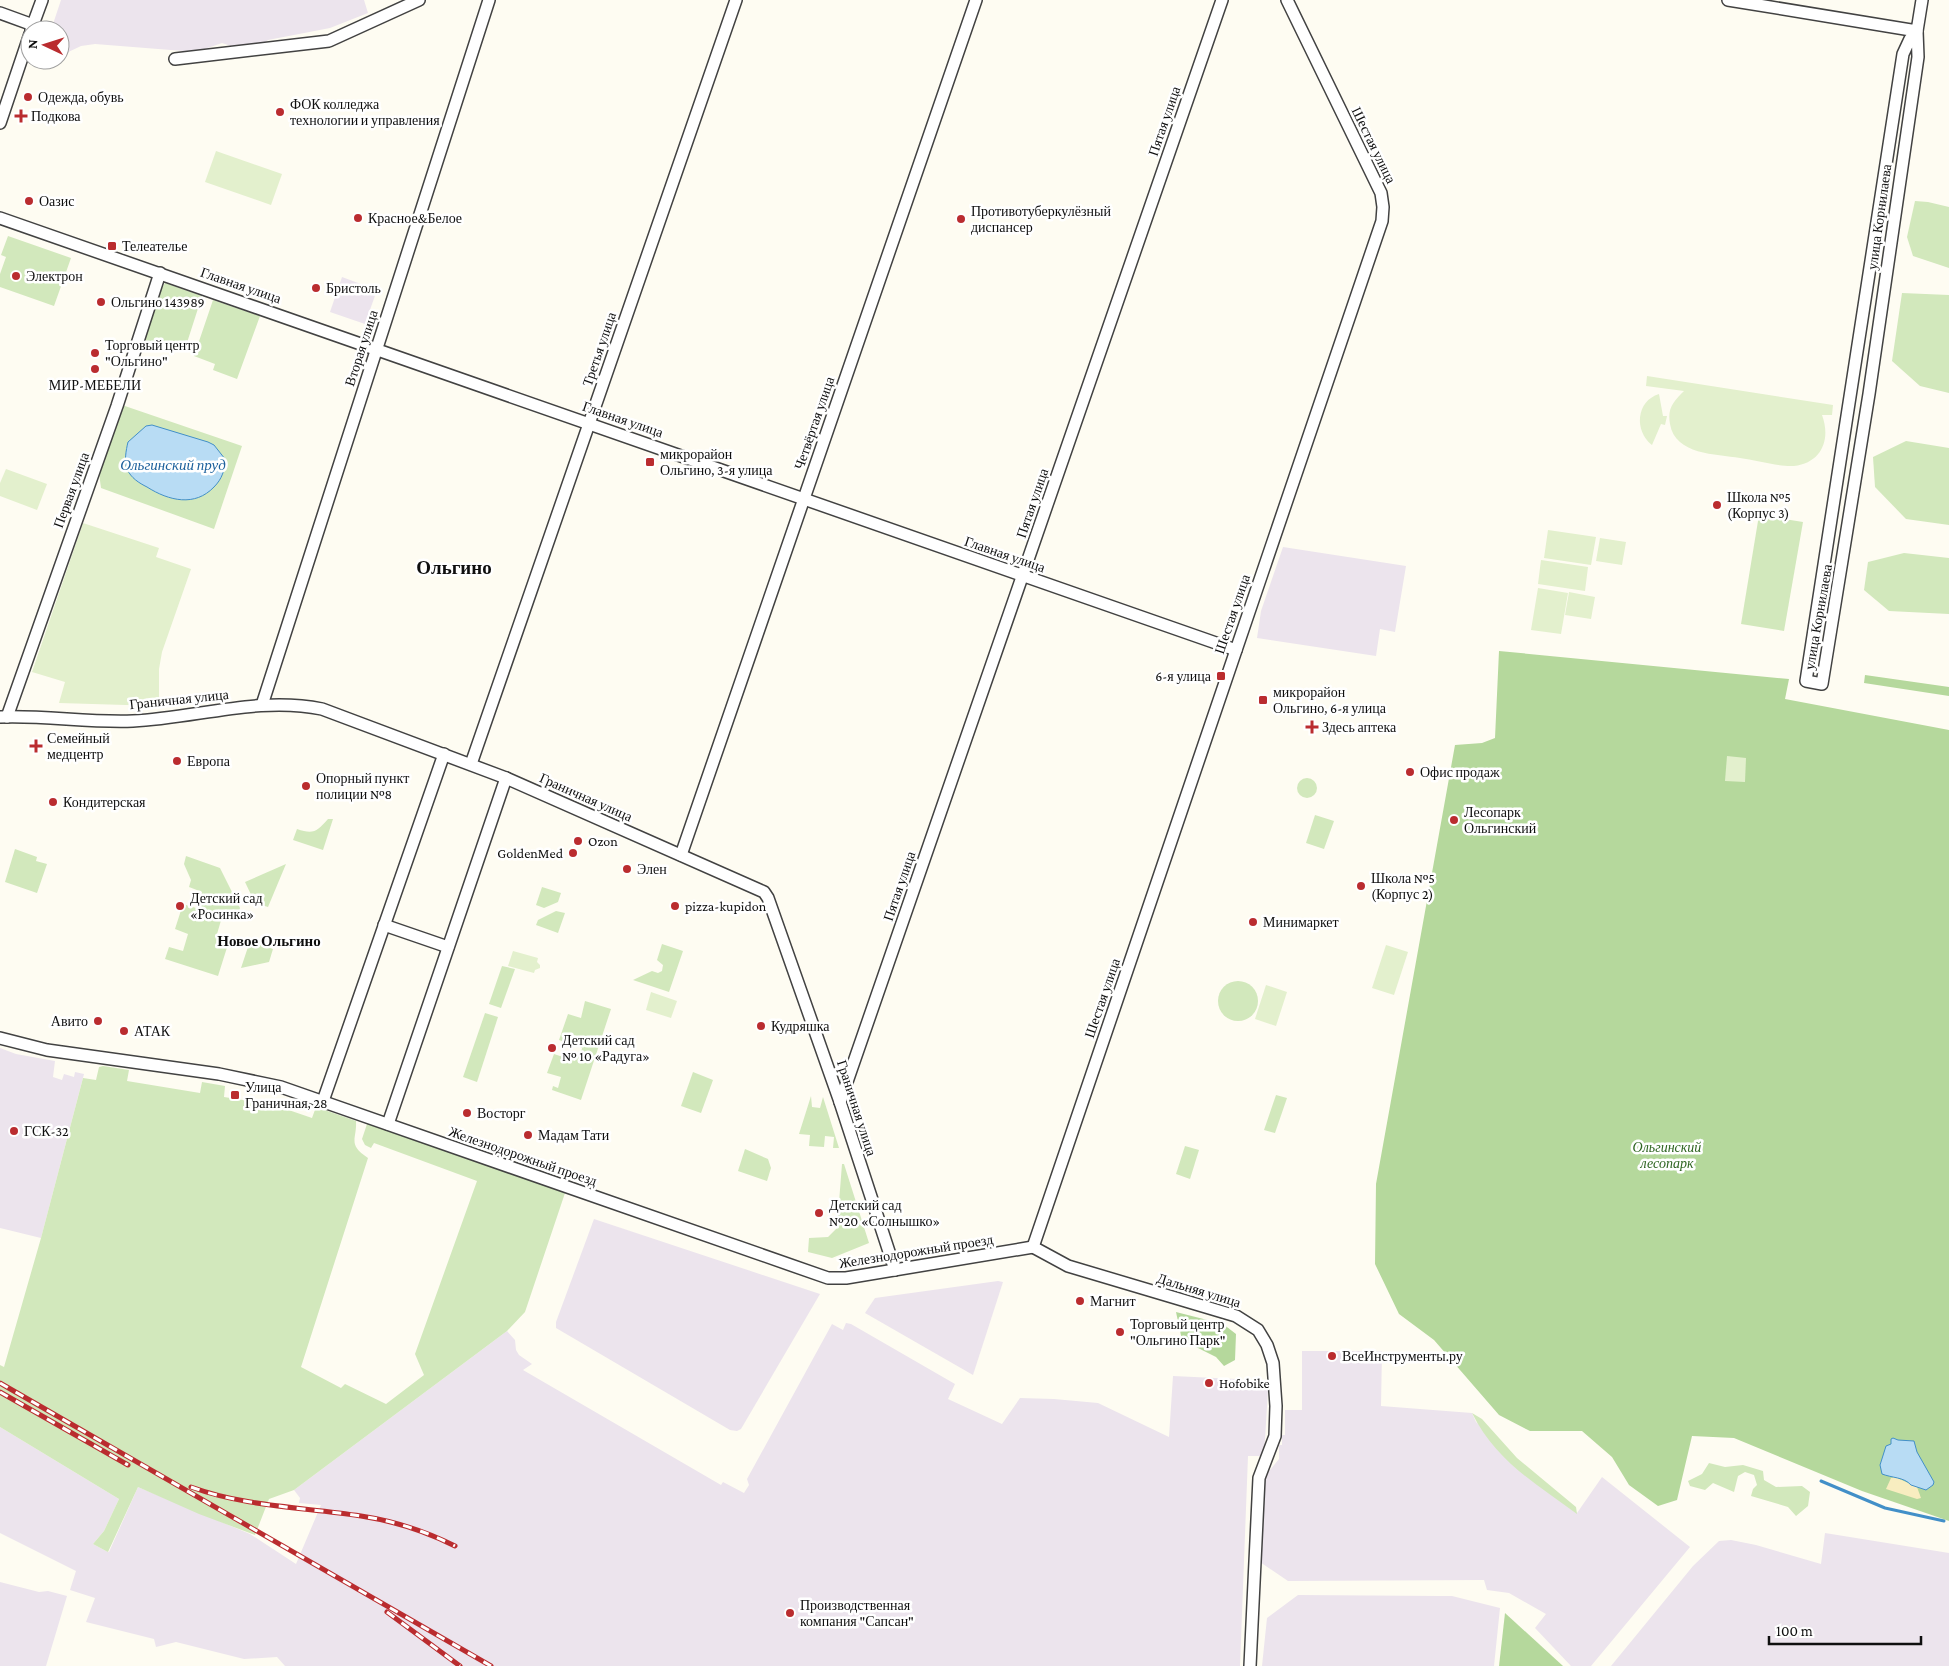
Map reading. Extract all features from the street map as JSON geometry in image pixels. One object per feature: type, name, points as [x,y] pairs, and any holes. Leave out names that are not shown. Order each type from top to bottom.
[{"type":"street","points":[[35,20],[42,0]]},
{"type":"street","points":[[175,59],[330,41],[419,0]]},
{"type":"street","name":"Вторая улица","points":[[262,705],[489,0]]},
{"type":"street","name":"Третья улица","points":[[470,764],[736,0]]},
{"type":"street","name":"Четвёртая улица","points":[[680,855],[976,0]]},
{"type":"street","name":"Пятая улица","points":[[840,1102],[1222,0]]},
{"type":"street","name":"Шестая улица","points":[[1033,1248],[1383,213],[1381,193],[1287,0]]},
{"type":"street","points":[[1728,0],[1917,31]]},
{"type":"street","name":"улица Корнилаева","points":[[1917,31],[1902,54],[1806,681],[1822,684],[1869,394],[1918,57],[1917,31],[1922,0]]},
{"type":"street","points":[[0,13],[20,24]]},
{"type":"street","points":[[0,123],[20,65]]},
{"type":"street","name":"Главная улица","points":[[0,218],[1236,650]]},
{"type":"street","name":"Первая улица","points":[[4,717],[117,406],[160,273]]},
{"type":"street","name":"Граничная улица","points":[[4,717],[132,721],[262,705],[298,705],[322,709],[506,778],[764,892],[768,898],[840,1102],[895,1270]]},
{"type":"street","points":[[323,1101],[444,754]]},
{"type":"street","points":[[388,1124],[506,778]]},
{"type":"street","points":[[384,926],[448,947]]},
{"type":"street","name":"Железнодорожный проезд","points":[[0,1038],[47,1050],[219,1074],[281,1087],[812,1272],[837,1279],[1033,1248]]},
{"type":"street","name":"Дальняя улица","points":[[1033,1248],[1068,1266],[1236,1316],[1258,1330],[1267,1345],[1274,1375],[1276,1416],[1272,1443],[1258,1478],[1250,1666]]},
{"type":"shaded area","points":[[61,0],[364,0],[368,13],[330,28],[268,40],[264,43],[240,49],[222,43],[196,52],[95,44],[81,46],[70,51],[70,20],[54,20]]},
{"type":"shaded area","points":[[342,277],[377,290],[365,324],[330,312]]},
{"type":"shaded area","points":[[1283,547],[1406,566],[1395,632],[1380,629],[1376,656],[1257,638],[1261,611]]},
{"type":"shaded area","points":[[0,1048],[16,1054],[55,1061],[53,1077],[62,1080],[64,1074],[74,1077],[75,1072],[84,1074],[41,1238],[0,1228]]},
{"type":"shaded area","points":[[594,1219],[820,1294],[741,1429],[737,1431],[730,1430],[556,1328],[556,1322]]},
{"type":"shaded area","points":[[998,1281],[1003,1282],[973,1375],[865,1313],[875,1298]]},
{"type":"shaded area","points":[[846,1323],[851,1324],[955,1384],[948,1399],[1002,1424],[1020,1398],[1054,1399],[1098,1403],[1169,1437],[1173,1376],[1236,1379],[1238,1390],[1268,1390],[1264,1456],[1248,1456],[1240,1666],[285,1666],[277,1657],[244,1659],[176,1642],[156,1647],[154,1639],[86,1622],[95,1598],[70,1590],[76,1571],[0,1533],[0,1427],[119,1499],[104,1531],[93,1544],[106,1551],[109,1552],[138,1487],[250,1534],[296,1564],[321,1505],[299,1503],[300,1498],[294,1490],[507,1331],[515,1340],[516,1350],[519,1355],[532,1364],[523,1370],[721,1485],[723,1482],[744,1493],[749,1485],[747,1479],[832,1324],[843,1330]]},
{"type":"shaded area","points":[[1302,1351],[1382,1351],[1381,1406],[1472,1413],[1476,1422],[1577,1513],[1602,1477],[1690,1547],[1591,1666],[1571,1666],[1535,1628],[1546,1614],[1509,1593],[1487,1590],[1484,1580],[1288,1581],[1260,1562],[1265,1476],[1279,1459],[1279,1445],[1282,1445],[1282,1435],[1285,1435],[1285,1410],[1302,1410]]},
{"type":"shaded area","points":[[1825,1533],[1949,1553],[1949,1666],[1611,1666],[1693,1566],[1719,1541],[1731,1540],[1756,1545],[1821,1564]]},
{"type":"shaded area","points":[[0,1582],[39,1592],[48,1591],[67,1596],[46,1666],[0,1666]]},
{"type":"shaded area","points":[[1298,1595],[1452,1596],[1500,1608],[1494,1666],[1262,1666],[1267,1618]]},
{"type":"green space","points":[[216,151],[282,174],[271,205],[205,182]]},
{"type":"green space","points":[[1915,201],[1949,207],[1949,268],[1913,256],[1907,237]]},
{"type":"green space","points":[[8,236],[71,258],[54,306],[0,287],[0,274],[6,257],[1,255]]},
{"type":"green space","points":[[165,283],[202,296],[184,352],[163,344],[161,351],[142,344],[159,294]]},
{"type":"green space","points":[[1902,293],[1949,295],[1949,393],[1920,386],[1892,361]]},
{"type":"green space","points":[[213,300],[260,316],[237,379],[213,370],[215,364],[194,356]]},
{"type":"green space","points":[[1647,376],[1833,405],[1832,415],[1822,415],[1825,433],[1822,448],[1818,455],[1804,464],[1788,466],[1709,454],[1688,447],[1673,434],[1669,418],[1672,405],[1684,391],[1646,386]]},
{"type":"green space","points":[[1659,394],[1663,416],[1667,416],[1665,425],[1661,424],[1652,445],[1642,432],[1640,417],[1646,403]]},
{"type":"green space","points":[[122,405],[242,446],[214,529],[101,488],[99,473]]},
{"type":"green space","points":[[1906,441],[1949,448],[1949,525],[1906,519],[1875,487],[1873,457]]},
{"type":"green space","points":[[6,469],[47,484],[37,510],[0,496],[0,483]]},
{"type":"green space","points":[[1759,515],[1803,522],[1784,631],[1741,624]]},
{"type":"green space","points":[[83,523],[159,548],[156,557],[191,569],[162,652],[159,669],[159,706],[59,703],[65,682],[32,672]]},
{"type":"green space","points":[[1548,530],[1596,537],[1591,565],[1544,558]]},
{"type":"green space","points":[[1600,538],[1626,542],[1622,565],[1596,561]]},
{"type":"green space","points":[[1904,553],[1949,558],[1949,614],[1889,611],[1864,590],[1868,562]]},
{"type":"green space","points":[[1541,560],[1588,567],[1585,591],[1538,584]]},
{"type":"green space","points":[[1538,588],[1568,593],[1561,634],[1531,630]]},
{"type":"green space","points":[[1569,592],[1595,597],[1591,619],[1565,615]]},
{"type":"green space","name":"Ольгинский лесопарк","points":[[1499,651],[1789,679],[1785,699],[1949,730],[1949,1521],[1862,1491],[1734,1438],[1692,1436],[1677,1500],[1658,1506],[1629,1485],[1612,1457],[1582,1431],[1530,1431],[1499,1415],[1434,1340],[1399,1314],[1375,1264],[1376,1184],[1455,745],[1482,743],[1495,738]]},
{"type":"green space","points":[[1865,675],[1949,687],[1949,696],[1864,683]]},
{"type":"green space","points":[[1727,756],[1746,758],[1745,782],[1725,781]]},
{"type":"green space","points":[[1303,778],[1311,778],[1317,784],[1317,792],[1311,798],[1303,798],[1297,792],[1297,784]]},
{"type":"green space","points":[[1315,815],[1334,821],[1324,849],[1306,843]]},
{"type":"green space","points":[[328,819],[333,819],[323,850],[293,840],[297,829],[307,832],[315,831]]},
{"type":"green space","points":[[15,849],[37,857],[36,861],[47,864],[37,893],[5,882]]},
{"type":"green space","points":[[186,856],[220,868],[240,908],[236,921],[222,917],[217,934],[230,938],[218,976],[165,959],[169,947],[183,951],[188,934],[175,929],[183,904],[196,908],[202,892],[189,887],[191,880],[184,864]]},
{"type":"green space","points":[[286,864],[268,907],[255,903],[245,882]]},
{"type":"green space","points":[[542,887],[561,893],[558,902],[544,908],[536,905]]},
{"type":"green space","points":[[556,911],[565,913],[558,933],[536,925],[538,920]]},
{"type":"green space","points":[[250,941],[273,949],[269,962],[241,968]]},
{"type":"green space","points":[[662,944],[683,951],[669,992],[633,980],[652,971],[658,973],[662,971],[663,965],[657,960]]},
{"type":"green space","points":[[1386,945],[1408,952],[1394,995],[1372,988]]},
{"type":"green space","points":[[513,951],[538,958],[537,962],[540,968],[535,970],[534,973],[508,966]]},
{"type":"green space","points":[[502,966],[515,969],[501,1008],[489,1004]]},
{"type":"green space","points":[[1242,981],[1249,984],[1255,990],[1258,1001],[1257,1009],[1249,1018],[1242,1021],[1234,1021],[1227,1018],[1219,1009],[1218,997],[1221,990],[1230,982]]},
{"type":"green space","points":[[1266,985],[1287,992],[1276,1026],[1255,1019]]},
{"type":"green space","points":[[651,992],[677,1001],[671,1018],[646,1010]]},
{"type":"green space","points":[[585,1001],[611,1009],[581,1100],[552,1090],[553,1086],[558,1088],[561,1077],[547,1073],[554,1054],[575,1061],[578,1052],[581,1053],[582,1038],[571,1034],[568,1043],[559,1040],[568,1014],[581,1018]]},
{"type":"green space","points":[[485,1013],[498,1017],[477,1082],[463,1077]]},
{"type":"green space","points":[[99,1067],[129,1070],[127,1081],[200,1093],[202,1082],[225,1086],[224,1097],[274,1105],[312,1118],[316,1107],[356,1121],[355,1145],[368,1158],[301,1367],[341,1388],[345,1384],[386,1404],[424,1375],[415,1354],[477,1181],[374,1143],[371,1148],[365,1145],[362,1139],[367,1124],[370,1123],[565,1193],[525,1312],[507,1331],[294,1490],[269,1499],[255,1535],[199,1514],[138,1487],[108,1552],[93,1544],[104,1531],[119,1499],[0,1427],[0,1365],[4,1367],[41,1238],[83,1078],[96,1080]]},
{"type":"green space","points":[[693,1072],[713,1080],[701,1113],[681,1106]]},
{"type":"green space","points":[[1276,1095],[1287,1098],[1275,1133],[1264,1130]]},
{"type":"green space","points":[[811,1096],[812,1107],[820,1108],[823,1097],[839,1148],[833,1148],[834,1137],[825,1136],[824,1147],[809,1146],[810,1135],[799,1134]]},
{"type":"green space","points":[[1185,1146],[1199,1150],[1190,1179],[1176,1174]]},
{"type":"green space","points":[[745,1149],[768,1159],[771,1168],[767,1181],[738,1171]]},
{"type":"green space","points":[[842,1164],[844,1164],[869,1243],[832,1258],[808,1252],[809,1238],[828,1237],[837,1228]]},
{"type":"green space","points":[[1176,1312],[1223,1324],[1236,1334],[1235,1360],[1224,1366],[1216,1357],[1182,1340]]},
{"type":"green space","points":[[1472,1413],[1482,1419],[1517,1458],[1576,1507],[1577,1514],[1532,1481],[1505,1458],[1482,1430]]},
{"type":"green space","points":[[1709,1463],[1725,1467],[1743,1465],[1763,1471],[1764,1480],[1776,1487],[1802,1486],[1810,1492],[1808,1506],[1796,1516],[1788,1507],[1751,1496],[1753,1489],[1757,1485],[1754,1475],[1745,1472],[1738,1476],[1734,1492],[1713,1483],[1705,1490],[1690,1486],[1688,1481],[1702,1474]]},
{"type":"green space","points":[[1505,1613],[1563,1666],[1499,1666]]},
{"type":"sand","points":[[1895,1477],[1917,1487],[1921,1498],[1917,1499],[1886,1489],[1891,1478]]},
{"type":"water","name":"Ольгинский пруд","points":[[152,425],[214,445],[225,459],[222,474],[214,487],[199,497],[182,500],[155,492],[133,478],[127,469],[126,463],[128,442],[146,426]]},
{"type":"water","points":[[1891,1439],[1914,1441],[1917,1452],[1934,1482],[1933,1485],[1926,1490],[1901,1479],[1882,1474],[1880,1465],[1886,1446],[1891,1444]]},
{"type":"waterway","points":[[1821,1481],[1885,1508],[1944,1521]]},
{"type":"railway","points":[[0,1383],[491,1666]]},
{"type":"railway","points":[[0,1392],[128,1465]]},
{"type":"railway","points":[[191,1487],[212,1494],[254,1503],[361,1516],[385,1521],[421,1531],[455,1546]]},
{"type":"railway","points":[[387,1612],[460,1666]]},
{"type":"place","name":"Одежда, обувь","points":[[28,97]]},
{"type":"place","name":"ФОК колледжа технологии и управления","points":[[280,112]]},
{"type":"place","name":"Подкова","points":[[21,116]]},
{"type":"place","name":"Оазис","points":[[29,201]]},
{"type":"place","name":"Красное&Белое","points":[[358,218]]},
{"type":"place","name":"Противотуберкулёзный диспансер","points":[[961,219]]},
{"type":"place","name":"Телеателье","points":[[112,246]]},
{"type":"place","name":"Электрон","points":[[16,276]]},
{"type":"place","name":"Бристоль","points":[[316,288]]},
{"type":"place","name":"Ольгино 143989","points":[[101,302]]},
{"type":"place","name":"Торговый центр \"Ольгино\"","points":[[95,353]]},
{"type":"place","name":"МИР-МЕБЕЛИ","points":[[95,369]]},
{"type":"place","name":"микрорайон Ольгино, 3-я улица","points":[[650,462]]},
{"type":"place","name":"Школа №5 (Корпус 3)","points":[[1717,505]]},
{"type":"place","name":"6-я улица","points":[[1221,676]]},
{"type":"place","name":"микрорайон Ольгино, 6-я улица","points":[[1263,700]]},
{"type":"place","name":"Здесь аптека","points":[[1312,727]]},
{"type":"place","name":"Семейный медцентр","points":[[36,746]]},
{"type":"place","name":"Европа","points":[[177,761]]},
{"type":"place","name":"Офис продаж","points":[[1410,772]]},
{"type":"place","name":"Опорный пункт полиции №8","points":[[306,786]]},
{"type":"place","name":"Кондитерская","points":[[53,802]]},
{"type":"place","name":"Лесопарк Ольгинский","points":[[1454,820]]},
{"type":"place","name":"Ozon","points":[[578,841]]},
{"type":"place","name":"GoldenMed","points":[[573,853]]},
{"type":"place","name":"Элен","points":[[627,869]]},
{"type":"place","name":"Школа №5 (Корпус 2)","points":[[1361,886]]},
{"type":"place","name":"Детский сад «Росинка»","points":[[180,906]]},
{"type":"place","name":"pizza-kupidon","points":[[675,906]]},
{"type":"place","name":"Минимаркет","points":[[1253,922]]},
{"type":"place","name":"Авито","points":[[98,1021]]},
{"type":"place","name":"Кудряшка","points":[[761,1026]]},
{"type":"place","name":"АТАК","points":[[124,1031]]},
{"type":"place","name":"Детский сад № 10 «Радуга»","points":[[552,1048]]},
{"type":"place","name":"Улица Граничная, 28","points":[[235,1095]]},
{"type":"place","name":"Восторг","points":[[467,1113]]},
{"type":"place","name":"ГСК-32","points":[[14,1131]]},
{"type":"place","name":"Мадам Тати","points":[[528,1135]]},
{"type":"place","name":"Детский сад №20 «Солнышко»","points":[[819,1213]]},
{"type":"place","name":"Магнит","points":[[1080,1301]]},
{"type":"place","name":"Торговый центр \"Ольгино Парк\"","points":[[1120,1332]]},
{"type":"place","name":"ВсеИнструменты.ру","points":[[1332,1356]]},
{"type":"place","name":"Hofobike","points":[[1209,1383]]},
{"type":"place","name":"Производственная компания \"Сапсан\"","points":[[790,1613]]},
{"type":"district","name":"Ольгино","points":[[454,567]]},
{"type":"district","name":"Новое Ольгино","points":[[269,941]]}]
